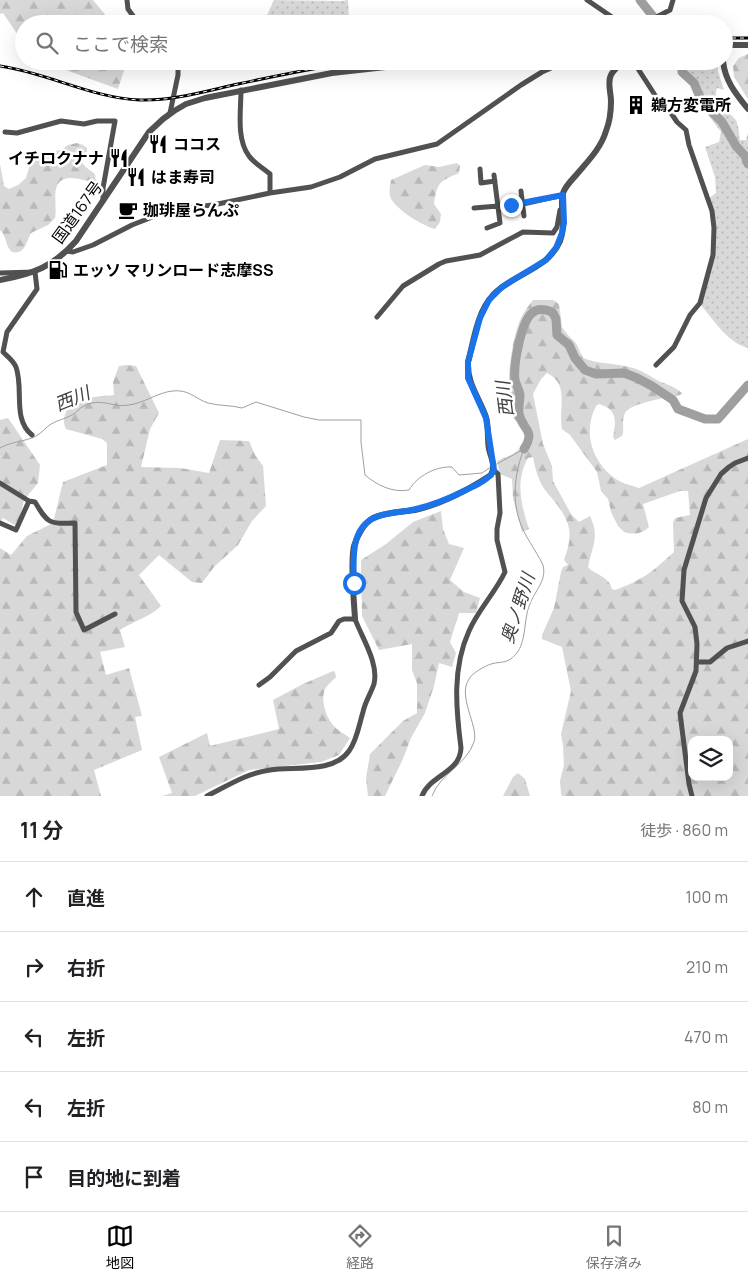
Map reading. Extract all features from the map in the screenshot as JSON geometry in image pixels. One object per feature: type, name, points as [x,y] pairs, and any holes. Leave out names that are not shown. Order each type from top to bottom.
[{"type":"street","points":[[127,0],[128,10],[132,15]]},
{"type":"street","points":[[587,0],[609,15]]},
{"type":"street","points":[[661,15],[672,7],[673,0]]},
{"type":"street","points":[[733,45],[748,45]]},
{"type":"street","points":[[170,113],[178,70]]},
{"type":"street","name":"国道167号","points":[[0,280],[36,272],[57,260],[67,251],[145,137],[170,113],[190,102],[241,90],[351,70]]},
{"type":"street","points":[[67,251],[72,252],[93,245],[132,225],[178,207],[213,205],[270,193],[311,187],[340,177],[375,159],[437,144],[521,85],[547,70]]},
{"type":"street","points":[[422,796],[429,784],[454,767],[460,758],[461,748],[456,692],[463,652],[469,630],[505,572],[496,529],[500,513],[498,474],[494,470],[486,418],[468,378],[468,362],[480,318],[489,300],[502,287],[546,260],[556,248],[564,223],[563,195],[568,184],[596,152],[608,125],[611,110],[610,78],[614,70]]},
{"type":"street","points":[[639,70],[662,106],[686,130],[689,145],[712,211],[714,228],[713,255],[700,303],[690,315],[674,347],[656,366]]},
{"type":"street","points":[[724,70],[733,91],[748,109]]},
{"type":"street","points":[[241,90],[241,133],[243,146],[255,163],[270,174],[270,193]]},
{"type":"street","points":[[5,132],[17,133],[47,123],[61,121],[84,124],[97,121],[115,121],[103,188],[103,200]]},
{"type":"street","points":[[480,169],[481,183],[494,178],[498,205],[500,222],[487,228]]},
{"type":"street","points":[[521,191],[524,216]]},
{"type":"street","points":[[474,208],[522,204],[563,195]]},
{"type":"street","points":[[377,317],[403,286],[446,260],[477,256],[523,232],[554,233],[560,210],[563,206]]},
{"type":"street","points":[[0,272],[36,272],[37,289],[7,332],[2,348],[3,352],[12,360],[17,368],[22,424],[32,435]]},
{"type":"street","points":[[692,796],[688,784],[680,712],[696,671],[697,662],[695,627],[682,601],[684,570],[706,498],[713,486],[729,467],[748,458]]},
{"type":"street","points":[[207,796],[252,774],[272,770],[320,767],[340,760],[349,751],[357,734],[362,712],[375,678],[371,657],[355,619],[354,548],[358,536],[368,522],[381,515],[415,510],[436,503],[483,481],[494,470]]},
{"type":"street","points":[[0,483],[29,501],[35,502],[45,519],[58,524],[75,523],[76,612],[84,630],[115,614]]},
{"type":"street","points":[[1,525],[16,530],[29,501]]},
{"type":"street","points":[[259,685],[270,677],[296,651],[331,633],[339,621],[355,619]]},
{"type":"street","points":[[697,662],[710,662],[727,648],[748,641]]},
{"type":"green space","points":[[0,0],[93,0],[106,15],[15,15],[15,31],[3,13],[0,14]]},
{"type":"green space","points":[[274,0],[348,0],[349,15],[267,15]]},
{"type":"green space","points":[[748,54],[748,99],[734,77],[733,66],[739,58]]},
{"type":"green space","points":[[66,70],[124,70],[118,89]]},
{"type":"green space","points":[[718,70],[724,90],[717,88],[717,97],[735,119],[740,140],[746,140],[748,133],[748,348],[733,341],[726,335],[698,302],[711,256],[713,221],[708,199],[716,193],[715,177],[705,147],[719,142],[721,132],[703,108],[694,84],[685,71]]},
{"type":"green space","points":[[77,143],[87,148],[87,152],[81,155],[81,159],[85,166],[95,174],[96,181],[71,178],[59,182],[56,193],[55,218],[48,225],[31,233],[20,252],[12,252],[0,230],[0,164],[4,186],[9,189],[18,185],[26,178],[31,161],[37,154],[61,150],[68,145]]},
{"type":"green space","points":[[457,163],[460,166],[459,173],[440,183],[438,187],[434,204],[441,214],[440,222],[435,229],[409,216],[392,201],[390,196],[391,180],[425,165],[439,167]]},
{"type":"green space","points":[[533,300],[553,300],[559,304],[562,327],[576,343],[583,358],[633,368],[672,386],[682,393],[642,403],[628,409],[624,416],[622,436],[615,440],[613,437],[615,421],[613,413],[605,406],[599,404],[596,406],[590,425],[591,444],[599,462],[616,479],[639,488],[748,439],[748,796],[562,796],[561,794],[560,781],[564,765],[561,734],[571,691],[562,647],[542,639],[542,635],[554,608],[561,572],[563,567],[568,565],[564,560],[570,536],[568,523],[541,483],[536,472],[533,457],[528,458],[520,484],[522,502],[529,529],[522,532],[513,499],[512,479],[500,474],[497,461],[513,454],[526,444],[526,439],[529,435],[525,428],[520,427],[512,414],[509,400],[512,349],[518,325]],"holes":[[[547,373],[554,378],[561,390],[562,429],[570,435],[597,472],[601,491],[608,499],[611,512],[618,526],[624,532],[637,533],[649,527],[643,504],[680,491],[688,491],[690,515],[675,518],[673,523],[674,552],[647,575],[615,590],[612,589],[605,578],[588,567],[595,536],[590,516],[579,522],[571,514],[553,481],[552,466],[543,444],[533,394],[541,379]]]},
{"type":"green space","points":[[119,366],[136,366],[159,413],[150,429],[141,467],[180,468],[209,473],[220,440],[249,441],[255,455],[263,466],[266,506],[252,521],[238,545],[214,567],[202,583],[192,582],[159,555],[139,575],[161,606],[120,630],[125,647],[100,652],[106,675],[129,668],[142,716],[135,717],[142,750],[94,770],[101,796],[0,796],[0,548],[11,555],[27,536],[53,523],[63,482],[107,465],[107,443],[102,439],[66,429],[64,417],[67,409],[77,401],[114,395],[113,382]]},
{"type":"green space","points":[[8,418],[40,465],[38,483],[24,500],[18,527],[3,518],[0,523],[0,420]]},
{"type":"green space","points":[[441,511],[443,529],[449,544],[464,548],[450,580],[464,592],[480,598],[476,613],[459,613],[450,642],[456,653],[452,667],[439,663],[425,713],[411,738],[385,796],[368,796],[366,778],[370,754],[403,721],[417,713],[417,683],[412,670],[412,644],[379,650],[362,616],[361,560],[386,544],[413,522]]},
{"type":"green space","points":[[333,671],[336,677],[325,690],[323,695],[324,706],[331,722],[350,738],[339,755],[321,762],[249,770],[195,796],[162,796],[172,793],[159,757],[207,733],[210,746],[279,729],[273,700]]},
{"type":"green space","points":[[518,773],[525,779],[530,796],[503,796],[513,777]]},
{"type":"waterway","points":[[640,0],[652,15]]},
{"type":"waterway","points":[[682,70],[694,83],[702,102],[722,122],[736,146],[745,156],[748,164]]},
{"type":"waterway","name":"西川","points":[[524,449],[529,434],[519,414],[520,395],[515,380],[515,365],[524,325],[532,313],[537,310],[553,313],[556,319],[557,335],[569,345],[575,358],[585,370],[596,374],[624,373],[637,378],[673,400],[678,409],[705,419],[718,419],[748,385]]},
{"type":"waterway","name":"西川","points":[[0,448],[36,436],[51,424],[74,414],[90,403],[96,402],[123,406],[166,392],[183,391],[212,404],[242,408],[256,402],[319,420],[361,420],[361,442],[365,475],[380,485],[391,489],[409,490],[422,476],[440,468],[452,467],[459,475],[482,473],[491,467]]},
{"type":"waterway","name":"西川","points":[[495,465],[524,449]]},
{"type":"waterway","name":"奥ノ野川","points":[[432,796],[441,782],[465,757],[474,742],[474,728],[465,694],[469,679],[482,668],[509,660],[520,649],[530,604],[543,576],[543,565],[524,531],[517,511],[515,493],[518,466],[524,449]]},
{"type":"railway","points":[[733,38],[748,38]]},
{"type":"railway","points":[[0,66],[15,68]]},
{"type":"railway","points":[[21,70],[105,95],[140,100],[165,99],[189,95],[306,70]]},
{"type":"place","name":"鵜方変電所","points":[[636,105]]},
{"type":"place","name":"ココス","points":[[158,144]]},
{"type":"place","name":"イチロクナナ","points":[[119,158]]},
{"type":"place","name":"はま寿司","points":[[136,177]]},
{"type":"place","name":"珈琲屋らんぷ","points":[[128,210]]},
{"type":"place","name":"エッソ マリンロード志摩SS","points":[[58,270]]},
{"type":"route","points":[[354,583],[354,548],[358,536],[368,522],[381,515],[415,510],[456,495],[483,481],[494,470],[489,448],[486,418],[468,378],[468,362],[480,318],[484,308],[494,294],[546,260],[559,242],[564,223],[563,195],[511,205]]}]
